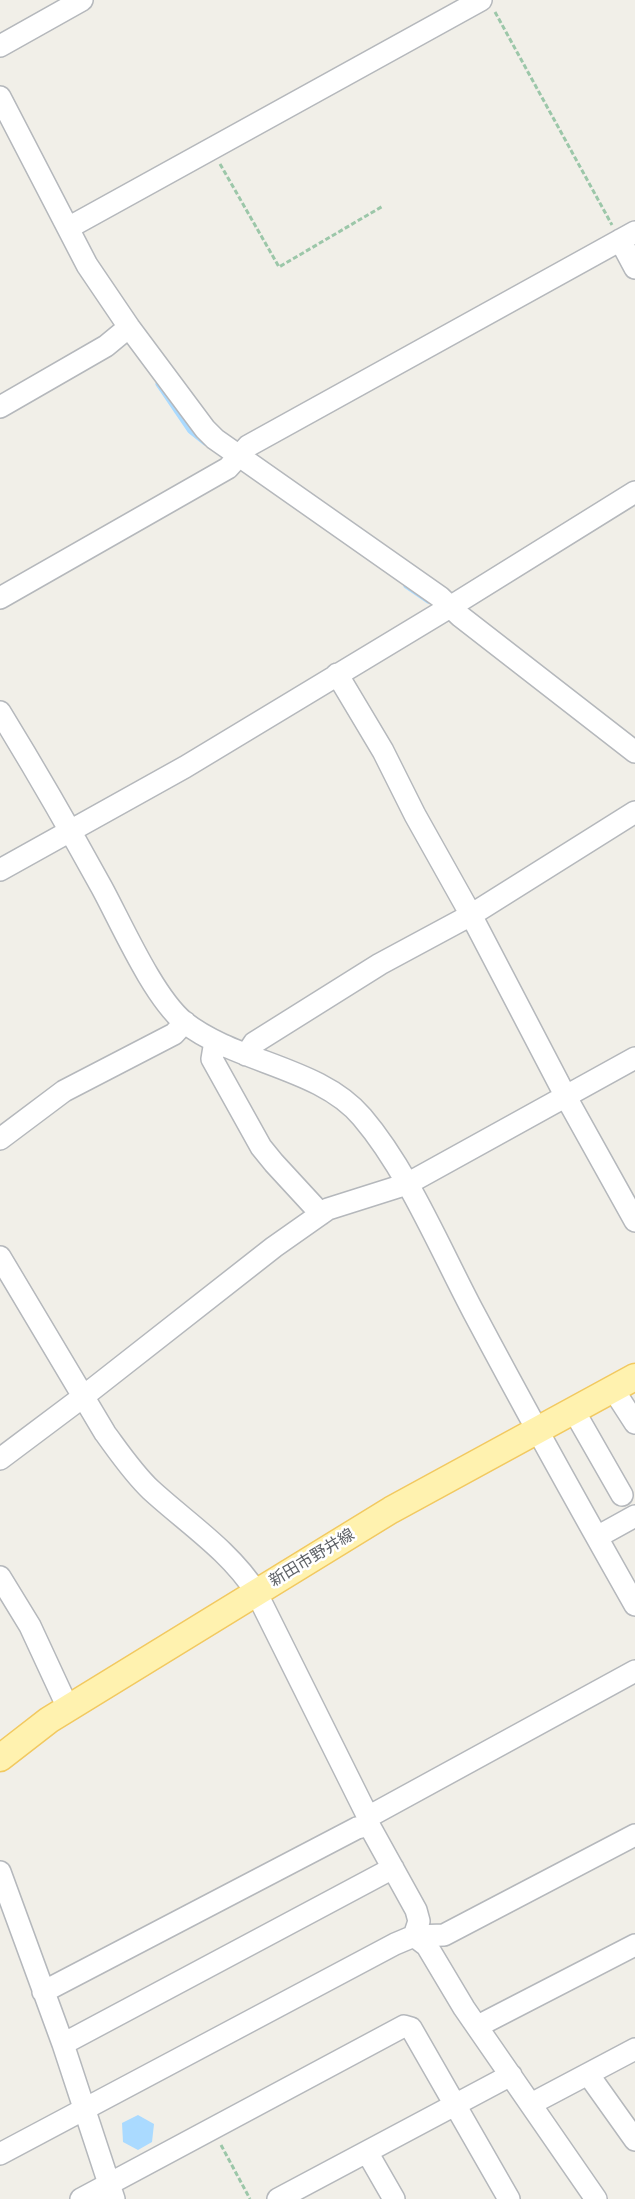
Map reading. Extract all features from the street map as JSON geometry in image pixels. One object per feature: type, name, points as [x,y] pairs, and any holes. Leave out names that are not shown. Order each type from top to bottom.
[{"type":"main road","name":"新田市野井線","points":[[0,1758],[68,1708],[391,1510],[624,1383]]},
{"type":"street","points":[[0,46],[82,0]]},
{"type":"street","points":[[68,228],[212,149],[487,4]]},
{"type":"street","points":[[0,97],[124,331],[234,462],[440,597],[450,607],[635,752]]},
{"type":"street","points":[[0,598],[234,462],[248,446],[628,236],[635,268]]},
{"type":"street","points":[[0,407],[106,346],[124,331]]},
{"type":"street","points":[[0,870],[186,767],[635,492]]},
{"type":"street","points":[[337,674],[383,751],[415,815],[472,915],[566,1097],[635,1221]]},
{"type":"street","points":[[0,712],[70,831],[150,978],[169,1006],[185,1022],[215,1040],[246,1055],[330,1089],[360,1114],[393,1157],[537,1431],[635,1604]]},
{"type":"street","points":[[246,1055],[254,1043],[380,964],[472,915],[635,812]]},
{"type":"street","points":[[0,1139],[64,1091],[174,1034],[185,1022]]},
{"type":"street","points":[[215,1040],[212,1059],[261,1147],[274,1164],[321,1214]]},
{"type":"street","points":[[0,1459],[84,1396],[259,1258],[328,1209],[407,1184],[635,1058]]},
{"type":"street","points":[[0,1257],[115,1446],[149,1488],[245,1574],[256,1592],[369,1821],[416,1910],[419,1921],[414,1936]]},
{"type":"street","points":[[624,1383],[635,1423]]},
{"type":"street","points":[[574,1411],[622,1495]]},
{"type":"street","points":[[597,1537],[635,1516]]},
{"type":"street","points":[[0,1577],[30,1626],[68,1708]]},
{"type":"street","points":[[43,1992],[357,1828],[635,1671]]},
{"type":"street","points":[[0,2154],[395,1944],[414,1936],[444,1935],[635,1835]]},
{"type":"street","points":[[63,2044],[393,1868]]},
{"type":"street","points":[[0,1872],[63,2044],[112,2192]]},
{"type":"street","points":[[414,1936],[427,1946],[464,2008],[596,2199]]},
{"type":"street","points":[[478,2026],[635,1945]]},
{"type":"street","points":[[81,2199],[112,2192],[213,2129],[404,2026],[411,2028],[509,2199]]},
{"type":"street","points":[[531,2104],[635,2049]]},
{"type":"street","points":[[588,2074],[635,2140]]},
{"type":"street","points":[[278,2199],[456,2106],[511,2075]]},
{"type":"street","points":[[367,2152],[394,2199]]},
{"type":"path","points":[[487,4],[628,236]]},
{"type":"path","points":[[212,149],[279,267],[383,206]]},
{"type":"path","points":[[213,2129],[250,2199]]},
{"type":"water","points":[[138,2115],[154,2124],[152,2142],[138,2150],[123,2142],[122,2123]]},
{"type":"waterway","points":[[158,384],[190,431],[205,443]]},
{"type":"waterway","points":[[406,586],[428,601]]}]
